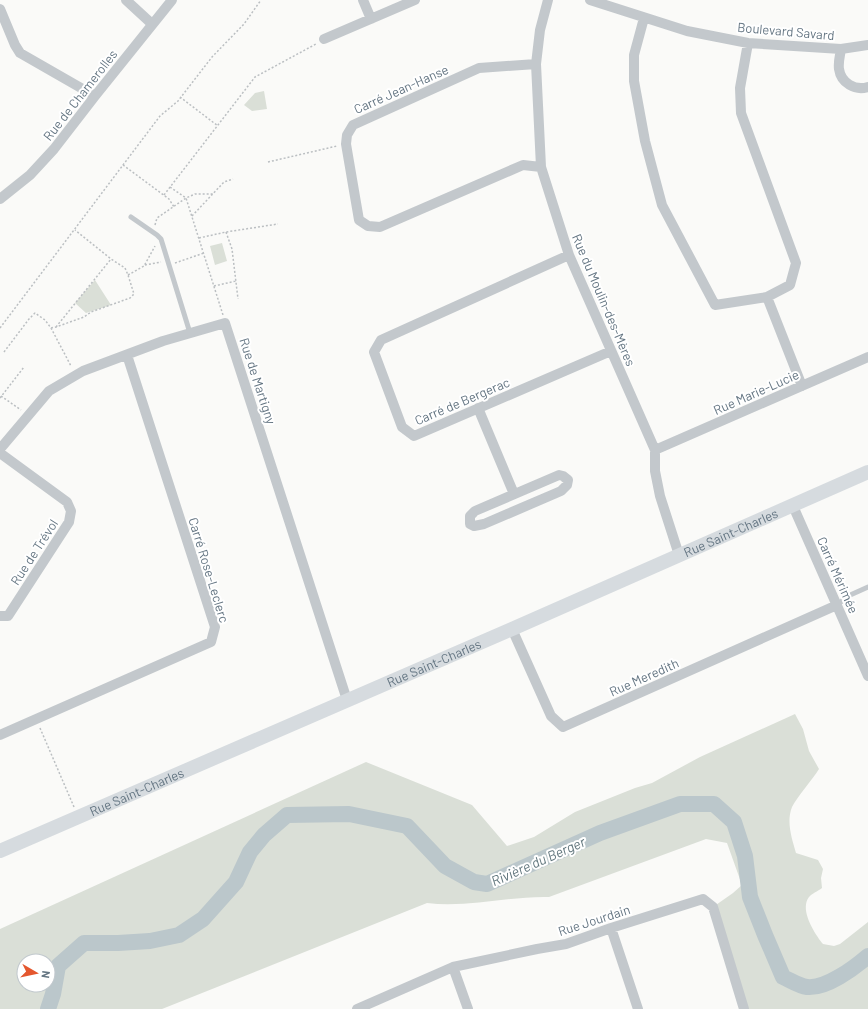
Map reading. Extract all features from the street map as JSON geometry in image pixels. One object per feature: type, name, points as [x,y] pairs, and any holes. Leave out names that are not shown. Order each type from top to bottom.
[{"type":"street","points":[[126,0],[152,24]]},
{"type":"street","name":"Rue de Chamerolles","points":[[0,199],[30,175],[54,149],[172,0]]},
{"type":"street","points":[[363,0],[371,19]]},
{"type":"street","points":[[324,39],[371,19],[402,3],[415,0]]},
{"type":"street","name":"Rue du Moulin-des-Mères","points":[[548,0],[540,30],[536,64],[541,167],[569,255],[655,450],[655,471],[660,496],[679,555]]},
{"type":"street","name":"Boulevard Savard","points":[[590,0],[687,31],[748,43],[841,49],[868,45]]},
{"type":"street","points":[[0,9],[15,45],[20,53],[95,96]]},
{"type":"street","points":[[644,18],[634,55],[634,81],[645,141],[662,205],[715,305],[768,297],[790,285],[796,263],[741,113],[740,88],[748,43]]},
{"type":"street","name":"Boulevard Savard","points":[[841,49],[839,70],[841,76],[852,86],[858,88],[868,87]]},
{"type":"street","name":"Carré Jean-Hanse","points":[[536,64],[479,68],[353,125],[347,135],[346,144],[359,220],[368,226],[380,227],[523,165],[541,167]]},
{"type":"street","name":"Carré de Bergerac","points":[[569,255],[381,340],[374,352],[402,428],[414,436],[611,351]]},
{"type":"street","points":[[768,297],[802,386]]},
{"type":"street","name":"Rue de Martigny","points":[[0,449],[49,391],[83,371],[163,341],[226,323],[347,700]]},
{"type":"street","name":"Carré Rose-Leclerc","points":[[0,735],[211,642],[215,627],[127,355]]},
{"type":"street","name":"Rue Marie-Lucie","points":[[655,450],[868,357]]},
{"type":"street","points":[[478,408],[514,494]]},
{"type":"street","name":"Rue de Trévol","points":[[0,453],[67,502],[71,511],[69,522],[8,616],[0,616]]},
{"type":"street","name":"Rue Saint-Charles","points":[[0,851],[512,629],[868,472]]},
{"type":"street","points":[[559,475],[568,480],[567,485],[561,491],[484,524],[474,526],[470,524],[470,516],[475,512],[514,494],[559,475]]},
{"type":"street","name":"Carré Mérimée","points":[[792,506],[868,676]]},
{"type":"street","name":"Rue Meredith","points":[[512,629],[551,716],[563,728],[837,605]]},
{"type":"street","name":"Rue Jourdain","points":[[357,1009],[453,967],[566,944],[611,928],[704,899],[713,907],[744,1009]]},
{"type":"street","points":[[611,928],[638,1009]]},
{"type":"street","points":[[453,967],[468,1009]]},
{"type":"lane","points":[[131,216],[161,239],[190,333]]},
{"type":"lane","points":[[837,605],[848,596],[868,587]]},
{"type":"path","points":[[0,328],[160,116],[180,97],[212,57],[244,24],[262,0]]},
{"type":"path","points":[[164,195],[256,77],[324,39]]},
{"type":"path","points":[[180,97],[218,126]]},
{"type":"path","points":[[268,162],[346,144]]},
{"type":"path","points":[[123,165],[169,199],[174,207]]},
{"type":"path","points":[[192,216],[224,182],[233,179]]},
{"type":"path","points":[[170,187],[186,198],[224,319]]},
{"type":"path","points":[[144,266],[156,246],[154,228],[157,218],[186,198],[195,194],[213,194]]},
{"type":"path","points":[[199,238],[278,224]]},
{"type":"path","points":[[51,328],[84,317],[91,312],[132,296],[134,290],[125,268],[111,259],[75,230]]},
{"type":"path","points":[[226,232],[232,249],[238,299]]},
{"type":"path","points":[[128,274],[151,263],[169,264],[204,253]]},
{"type":"path","points":[[56,327],[111,259]]},
{"type":"path","points":[[214,286],[236,281]]},
{"type":"path","points":[[4,352],[29,318],[35,313],[45,320],[51,328],[76,375]]},
{"type":"path","points":[[62,358],[66,356]]},
{"type":"path","points":[[24,367],[1,397],[28,415]]},
{"type":"path","points":[[36,719],[78,817]]},
{"type":"shaded area","points":[[264,91],[267,109],[252,111],[244,105],[255,93]]},
{"type":"shaded area","points":[[222,243],[227,261],[215,265],[210,246]]},
{"type":"shaded area","points":[[95,280],[111,305],[86,313],[75,303]]},
{"type":"shaded area","points":[[795,714],[803,729],[809,751],[819,769],[794,803],[790,813],[790,830],[796,853],[818,860],[823,869],[821,878],[822,888],[811,895],[806,902],[807,915],[812,928],[823,944],[834,946],[840,944],[868,922],[868,1009],[744,1009],[713,907],[742,885],[727,843],[706,839],[549,897],[518,898],[457,904],[427,903],[162,1009],[0,1009],[0,929],[366,762],[472,805],[507,846],[534,837],[575,812],[635,788],[652,783],[700,757]]},
{"type":"waterway","name":"Rivière du Berger","points":[[48,1009],[53,994],[58,966],[84,943],[150,941],[179,935],[203,919],[236,882],[250,852],[264,835],[287,815],[349,814],[407,826],[445,866],[474,882],[487,884],[600,833],[680,804],[714,804],[734,822],[745,856],[750,897],[783,977],[807,987],[815,987],[823,985],[839,977],[868,956]]}]
